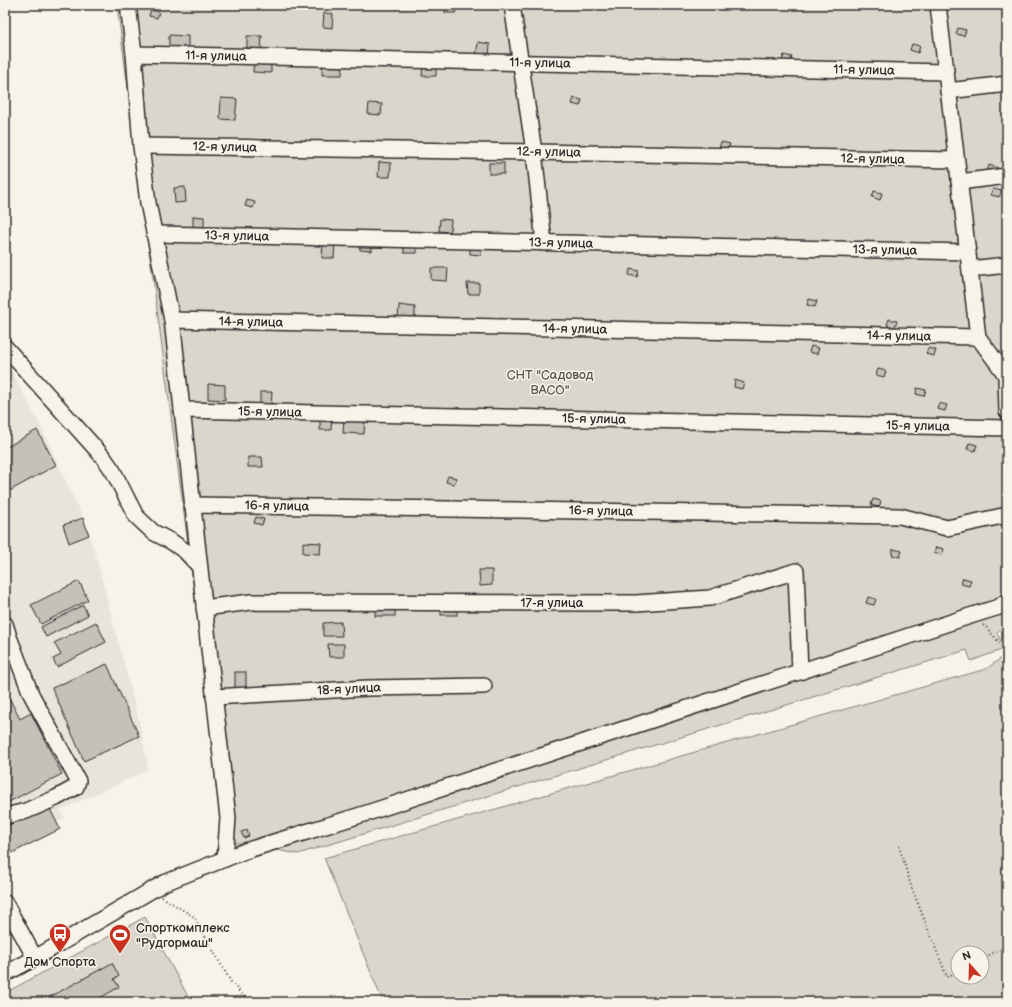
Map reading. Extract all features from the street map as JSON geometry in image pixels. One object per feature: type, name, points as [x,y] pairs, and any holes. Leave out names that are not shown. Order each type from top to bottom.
[{"type":"street","points":[[128,5],[134,54],[141,146],[148,202],[172,320],[228,818],[225,859]]},
{"type":"street","points":[[512,5],[534,152],[544,243]]},
{"type":"street","points":[[938,5],[978,337],[1007,375],[1007,411]]},
{"type":"street","name":"11-я улица","points":[[134,54],[946,72]]},
{"type":"street","points":[[948,91],[1007,84]]},
{"type":"street","name":"12-я улица","points":[[141,146],[956,160]]},
{"type":"street","points":[[959,182],[1007,176]]},
{"type":"street","name":"13-я улица","points":[[155,234],[968,252]]},
{"type":"street","points":[[970,269],[1007,264]]},
{"type":"street","name":"14-я улица","points":[[172,320],[978,337]]},
{"type":"street","points":[[5,347],[104,458],[113,471],[136,516],[153,532],[185,551],[199,566]]},
{"type":"street","name":"15-я улица","points":[[182,410],[1007,428]]},
{"type":"street","name":"16-я улица","points":[[192,505],[900,516],[947,528],[1007,515]]},
{"type":"street","name":"17-я улица","points":[[204,608],[251,602],[636,603],[710,598],[796,571],[800,672]]},
{"type":"street","points":[[5,974],[164,883],[245,851],[364,814],[999,607],[1007,601]]},
{"type":"street","points":[[5,816],[26,811],[56,798],[76,787],[78,782],[31,694],[6,633]]},
{"type":"street","name":"18-я улица","points":[[214,696],[368,688],[484,686]]},
{"type":"street","points":[[5,903],[35,958]]},
{"type":"path","points":[[970,616],[987,628],[1007,652]]},
{"type":"path","points":[[899,846],[911,886],[947,977],[950,975]]},
{"type":"path","points":[[151,890],[194,917],[231,982],[249,1002]]},
{"type":"path","points":[[990,955],[1007,946]]},
{"type":"shaded area","points":[[5,358],[40,425],[83,518],[89,535],[97,560],[140,725],[148,770],[61,810],[64,818],[56,822],[60,829],[8,855],[5,849]]},
{"type":"green space","name":"СНТ \"Садовод ВАСО\"","points":[[117,5],[1007,5],[1007,623],[997,632],[1004,649],[971,661],[967,650],[298,854],[227,841]]},
{"type":"green space","points":[[1007,654],[1007,1002],[383,1002],[324,858],[986,669]]},
{"type":"green space","name":"Спорткомплекс \"Рудгормаш\"","points":[[145,917],[191,1002],[5,1002],[5,993]]},
{"type":"building","points":[[446,5],[456,5],[456,13],[445,13]]},
{"type":"building","points":[[151,10],[159,12],[157,18],[149,16]]},
{"type":"building","points":[[324,13],[333,14],[332,28],[323,27]]},
{"type":"building","points":[[958,28],[966,30],[964,36],[956,34]]},
{"type":"building","points":[[169,35],[188,36],[188,48],[169,48]]},
{"type":"building","points":[[247,36],[262,36],[261,49],[247,48]]},
{"type":"building","points":[[478,42],[490,44],[489,57],[476,56]]},
{"type":"building","points":[[912,44],[920,46],[918,53],[910,50]]},
{"type":"building","points":[[784,55],[792,57],[790,63],[782,61]]},
{"type":"building","points":[[254,59],[271,60],[271,73],[253,72]]},
{"type":"building","points":[[323,60],[343,61],[342,75],[322,75]]},
{"type":"building","points":[[423,62],[436,63],[436,76],[422,76]]},
{"type":"building","points":[[221,98],[237,99],[235,120],[220,119]]},
{"type":"building","points":[[574,98],[582,100],[580,106],[572,104]]},
{"type":"building","points":[[369,103],[382,104],[381,115],[368,114]]},
{"type":"building","points":[[721,142],[730,144],[728,150],[719,148]]},
{"type":"building","points":[[379,162],[391,163],[390,177],[378,177]]},
{"type":"building","points":[[489,163],[504,163],[504,174],[489,174]]},
{"type":"building","points":[[989,165],[998,168],[995,174],[987,172]]},
{"type":"building","points":[[185,187],[186,202],[175,203],[174,188]]},
{"type":"building","points":[[993,189],[1002,191],[999,197],[991,195]]},
{"type":"building","points":[[874,191],[882,193],[880,200],[872,197]]},
{"type":"building","points":[[247,200],[255,202],[253,208],[245,206]]},
{"type":"building","points":[[193,216],[204,217],[204,229],[193,229]]},
{"type":"building","points":[[440,219],[451,220],[450,232],[439,231]]},
{"type":"building","points":[[360,240],[372,241],[372,251],[360,250]]},
{"type":"building","points":[[404,241],[417,242],[417,253],[404,253]]},
{"type":"building","points":[[323,243],[335,243],[334,258],[322,258]]},
{"type":"building","points":[[470,243],[482,244],[481,255],[470,254]]},
{"type":"building","points":[[431,268],[448,268],[447,281],[431,280]]},
{"type":"building","points":[[630,269],[639,271],[637,277],[629,275]]},
{"type":"building","points":[[467,283],[479,283],[479,294],[468,294]]},
{"type":"building","points":[[809,299],[817,301],[815,307],[807,305]]},
{"type":"building","points":[[399,305],[415,307],[415,320],[398,319]]},
{"type":"building","points":[[889,319],[897,321],[895,327],[887,325]]},
{"type":"building","points":[[811,346],[819,348],[817,354],[809,352]]},
{"type":"building","points":[[928,348],[936,350],[934,356],[926,354]]},
{"type":"building","points":[[878,369],[886,371],[884,377],[876,375]]},
{"type":"building","points":[[735,380],[744,383],[742,389],[734,387]]},
{"type":"building","points":[[208,384],[225,385],[225,400],[208,399]]},
{"type":"building","points":[[917,388],[926,390],[924,396],[916,394]]},
{"type":"building","points":[[260,392],[272,392],[271,407],[260,407]]},
{"type":"building","points":[[939,403],[947,405],[945,411],[937,409]]},
{"type":"building","points":[[320,416],[332,416],[331,430],[320,430]]},
{"type":"building","points":[[344,418],[365,419],[364,434],[343,433]]},
{"type":"building","points":[[37,430],[56,465],[6,493],[5,448]]},
{"type":"building","points":[[969,443],[977,445],[975,451],[967,449]]},
{"type":"building","points":[[248,457],[262,457],[263,467],[248,467]]},
{"type":"building","points":[[448,476],[457,478],[454,484],[446,482]]},
{"type":"building","points":[[873,499],[881,501],[879,507],[871,505]]},
{"type":"building","points":[[256,517],[264,519],[262,525],[254,523]]},
{"type":"building","points":[[83,518],[89,535],[69,543],[63,525]]},
{"type":"building","points":[[303,542],[321,543],[320,554],[303,553]]},
{"type":"building","points":[[936,547],[944,549],[942,555],[934,553]]},
{"type":"building","points":[[893,549],[902,551],[900,557],[892,555]]},
{"type":"building","points":[[479,570],[492,570],[492,585],[480,586]]},
{"type":"building","points":[[963,578],[971,580],[969,586],[961,584]]},
{"type":"building","points":[[79,581],[88,600],[41,624],[31,605]]},
{"type":"building","points":[[868,597],[876,599],[874,605],[866,603]]},
{"type":"building","points":[[375,604],[395,604],[395,616],[375,616]]},
{"type":"building","points":[[441,604],[457,604],[457,615],[441,615]]},
{"type":"building","points":[[83,605],[88,615],[46,637],[41,627]]},
{"type":"building","points":[[96,622],[106,642],[57,667],[53,659],[61,655],[54,643]]},
{"type":"building","points":[[341,622],[342,636],[323,636],[323,623]]},
{"type":"building","points":[[328,644],[344,644],[344,657],[329,657]]},
{"type":"building","points":[[107,664],[139,736],[84,761],[52,688]]},
{"type":"building","points":[[235,672],[246,672],[246,688],[235,688]]},
{"type":"building","points":[[5,690],[20,719],[31,713],[62,774],[5,804]]},
{"type":"building","points":[[48,805],[60,829],[8,855],[5,849],[5,827]]},
{"type":"building","points":[[247,830],[249,836],[244,838],[241,832]]},
{"type":"building","points":[[112,963],[119,976],[114,979],[119,987],[93,1002],[53,1002],[50,997]]},
{"type":"place","name":"Дом Спорта","points":[[60,954]]},
{"type":"place","name":"Спорткомплекс \"Рудгормаш\"","points":[[120,954]]}]
